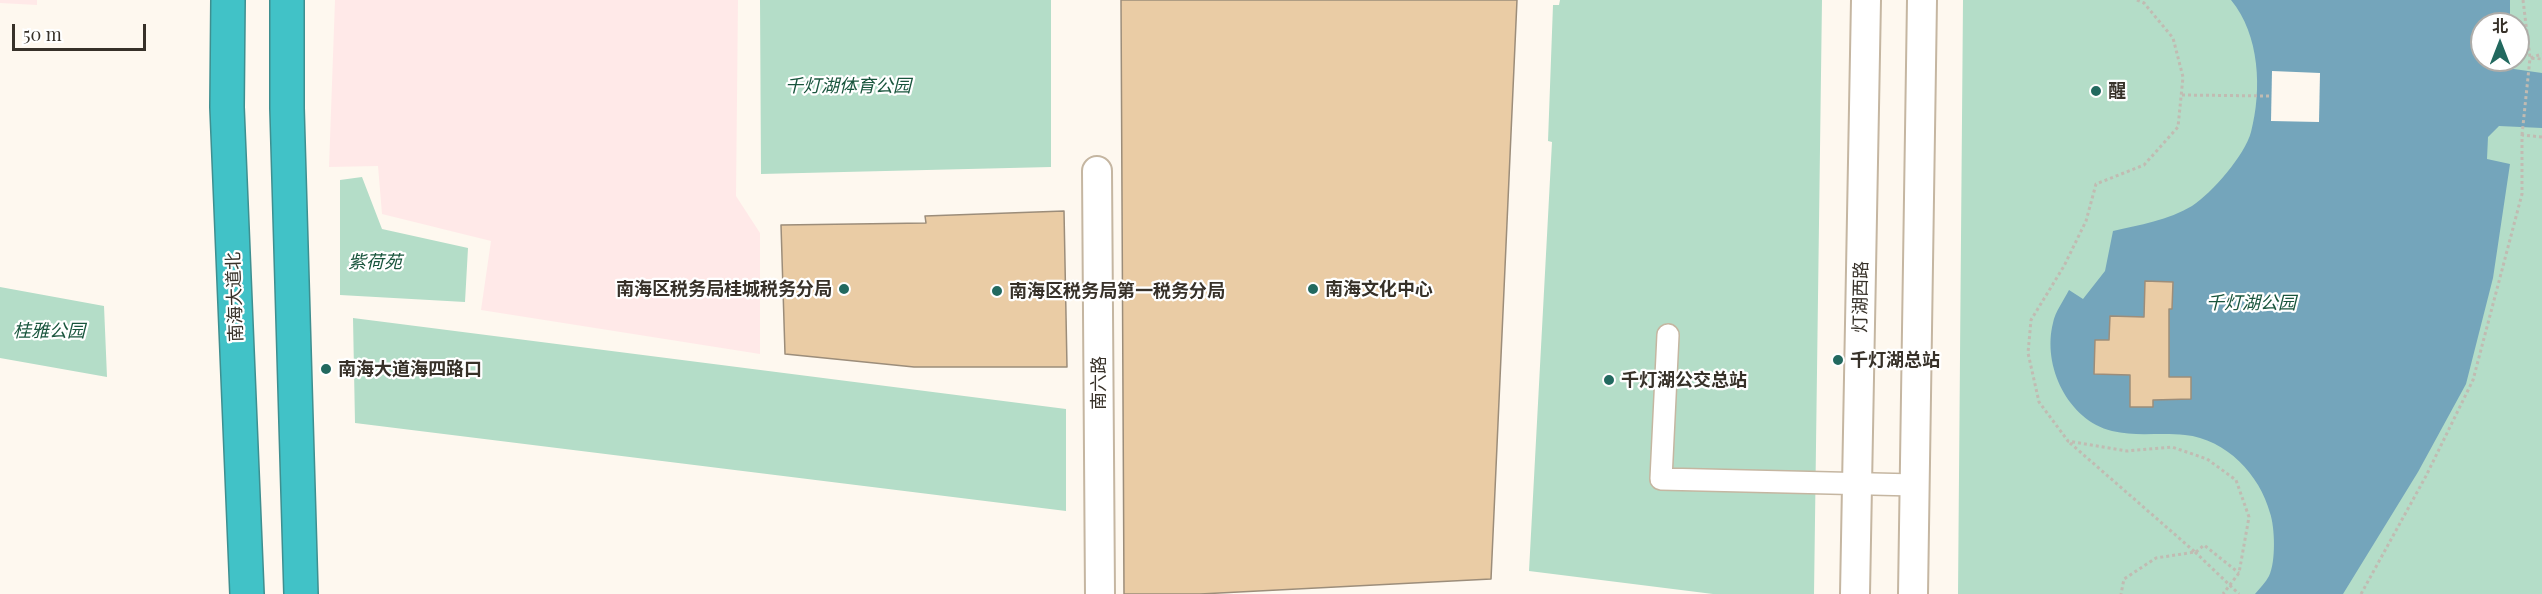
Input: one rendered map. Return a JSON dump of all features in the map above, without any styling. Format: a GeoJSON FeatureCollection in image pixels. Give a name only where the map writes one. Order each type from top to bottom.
{"type":"FeatureCollection","features":[{"type":"Feature","properties":{"kind":"highway","name":"南海大道北"},"geometry":{"type":"LineString","coordinates":[[228,0],[227,107],[247,594]]}},
{"type":"Feature","properties":{"kind":"highway"},"geometry":{"type":"LineString","coordinates":[[287,0],[287,108],[301,594]]}},
{"type":"Feature","properties":{"kind":"main road","name":"灯湖西路"},"geometry":{"type":"LineString","coordinates":[[1855,594],[1866,0]]}},
{"type":"Feature","properties":{"kind":"main road"},"geometry":{"type":"LineString","coordinates":[[1913,594],[1922,0]]}},
{"type":"Feature","properties":{"kind":"main road","name":"南六路"},"geometry":{"type":"LineString","coordinates":[[1097,171],[1100,594]]}},
{"type":"Feature","properties":{"kind":"street"},"geometry":{"type":"LineString","coordinates":[[1668,334],[1662,479],[1915,485]]}},
{"type":"Feature","properties":{"kind":"path"},"geometry":{"type":"LineString","coordinates":[[2137,0],[2144,3],[2173,38],[2183,77],[2178,127],[2144,165],[2096,184],[2086,221],[2064,266],[2031,320],[2028,352],[2039,402],[2068,441],[2195,552],[2239,594]]}},
{"type":"Feature","properties":{"kind":"path"},"geometry":{"type":"LineString","coordinates":[[2530,58],[2542,54]]}},
{"type":"Feature","properties":{"kind":"path"},"geometry":{"type":"LineString","coordinates":[[2530,58],[2542,59]]}},
{"type":"Feature","properties":{"kind":"path"},"geometry":{"type":"LineString","coordinates":[[2361,594],[2426,476],[2473,380],[2522,194],[2522,135],[2529,72]]}},
{"type":"Feature","properties":{"kind":"path"},"geometry":{"type":"LineString","coordinates":[[2181,95],[2271,96]]}},
{"type":"Feature","properties":{"kind":"path"},"geometry":{"type":"LineString","coordinates":[[2522,135],[2542,137]]}},
{"type":"Feature","properties":{"kind":"path"},"geometry":{"type":"LineString","coordinates":[[2068,441],[2127,451],[2172,447],[2207,459],[2236,480],[2249,517],[2239,573],[2223,594]]}},
{"type":"Feature","properties":{"kind":"path"},"geometry":{"type":"LineString","coordinates":[[2121,594],[2124,579],[2156,558],[2195,552],[2204,546],[2239,573]]}},
{"type":"Feature","properties":{"kind":"shaded area"},"geometry":{"type":"Polygon","coordinates":[[[0,0],[37,0],[37,5],[0,3],[0,0]]]}},
{"type":"Feature","properties":{"kind":"shaded area"},"geometry":{"type":"Polygon","coordinates":[[[335,0],[738,0],[736,196],[760,233],[760,354],[481,310],[491,241],[382,214],[378,166],[329,167],[335,0]]]}},
{"type":"Feature","properties":{"kind":"green space","name":"千灯湖体育公园"},"geometry":{"type":"Polygon","coordinates":[[[760,0],[1051,0],[1051,167],[761,174],[760,0]]]}},
{"type":"Feature","properties":{"kind":"green space"},"geometry":{"type":"Polygon","coordinates":[[[1560,0],[1822,0],[1814,594],[1713,594],[1529,571],[1552,142],[1548,141],[1553,5],[1559,5],[1560,0]]]}},
{"type":"Feature","properties":{"kind":"green space","name":"千灯湖公园"},"geometry":{"type":"Polygon","coordinates":[[[1963,0],[2542,0],[2542,594],[1958,594],[1963,0]]]}},
{"type":"Feature","properties":{"kind":"green space","name":"紫荷苑"},"geometry":{"type":"Polygon","coordinates":[[[362,177],[382,229],[468,248],[465,302],[340,295],[340,180],[362,177]]]}},
{"type":"Feature","properties":{"kind":"green space","name":"桂雅公园"},"geometry":{"type":"Polygon","coordinates":[[[0,287],[104,306],[107,377],[0,358],[0,287]]]}},
{"type":"Feature","properties":{"kind":"green space"},"geometry":{"type":"Polygon","coordinates":[[[353,318],[1066,409],[1066,511],[355,423],[353,318]]]}},
{"type":"Feature","properties":{"kind":"water"},"geometry":{"type":"Polygon","coordinates":[[[2231,0],[2510,0],[2510,12],[2470,12],[2470,72],[2542,73],[2542,128],[2499,126],[2488,137],[2487,159],[2510,164],[2493,278],[2466,384],[2418,472],[2343,594],[2255,594],[2271,570],[2274,535],[2272,519],[2265,499],[2250,473],[2227,451],[2200,438],[2176,434],[2121,433],[2096,425],[2083,416],[2071,403],[2055,373],[2051,356],[2053,323],[2058,310],[2069,290],[2083,299],[2105,271],[2113,231],[2164,218],[2192,206],[2227,173],[2248,141],[2257,99],[2257,81],[2253,46],[2241,14],[2231,0]]]}},
{"type":"Feature","properties":{"kind":"pier"},"geometry":{"type":"Polygon","coordinates":[[[2272,71],[2320,73],[2319,122],[2271,121],[2272,71]]]}},
{"type":"Feature","properties":{"kind":"building","name":"南海文化中心"},"geometry":{"type":"Polygon","coordinates":[[[1121,0],[1517,0],[1491,579],[1200,594],[1124,594],[1121,0]]]}},
{"type":"Feature","properties":{"kind":"building"},"geometry":{"type":"Polygon","coordinates":[[[1064,211],[1067,367],[914,367],[785,354],[781,225],[926,223],[925,216],[1064,211]]]}},
{"type":"Feature","properties":{"kind":"building"},"geometry":{"type":"Polygon","coordinates":[[[2145,281],[2173,282],[2172,309],[2169,309],[2169,377],[2191,377],[2191,399],[2153,400],[2153,407],[2130,407],[2130,375],[2094,374],[2095,340],[2109,340],[2110,316],[2144,317],[2145,281]]]}},
{"type":"Feature","properties":{"kind":"place","name":"醒"},"geometry":{"type":"Point","coordinates":[2096,91]}},
{"type":"Feature","properties":{"kind":"place","name":"南海区税务局桂城税务分局"},"geometry":{"type":"Point","coordinates":[844,289]}},
{"type":"Feature","properties":{"kind":"place","name":"南海文化中心"},"geometry":{"type":"Point","coordinates":[1313,289]}},
{"type":"Feature","properties":{"kind":"place","name":"南海区税务局第一税务分局"},"geometry":{"type":"Point","coordinates":[997,291]}},
{"type":"Feature","properties":{"kind":"place","name":"千灯湖总站"},"geometry":{"type":"Point","coordinates":[1838,360]}},
{"type":"Feature","properties":{"kind":"place","name":"南海大道海四路口"},"geometry":{"type":"Point","coordinates":[326,369]}},
{"type":"Feature","properties":{"kind":"place","name":"千灯湖公交总站"},"geometry":{"type":"Point","coordinates":[1609,380]}}]}
